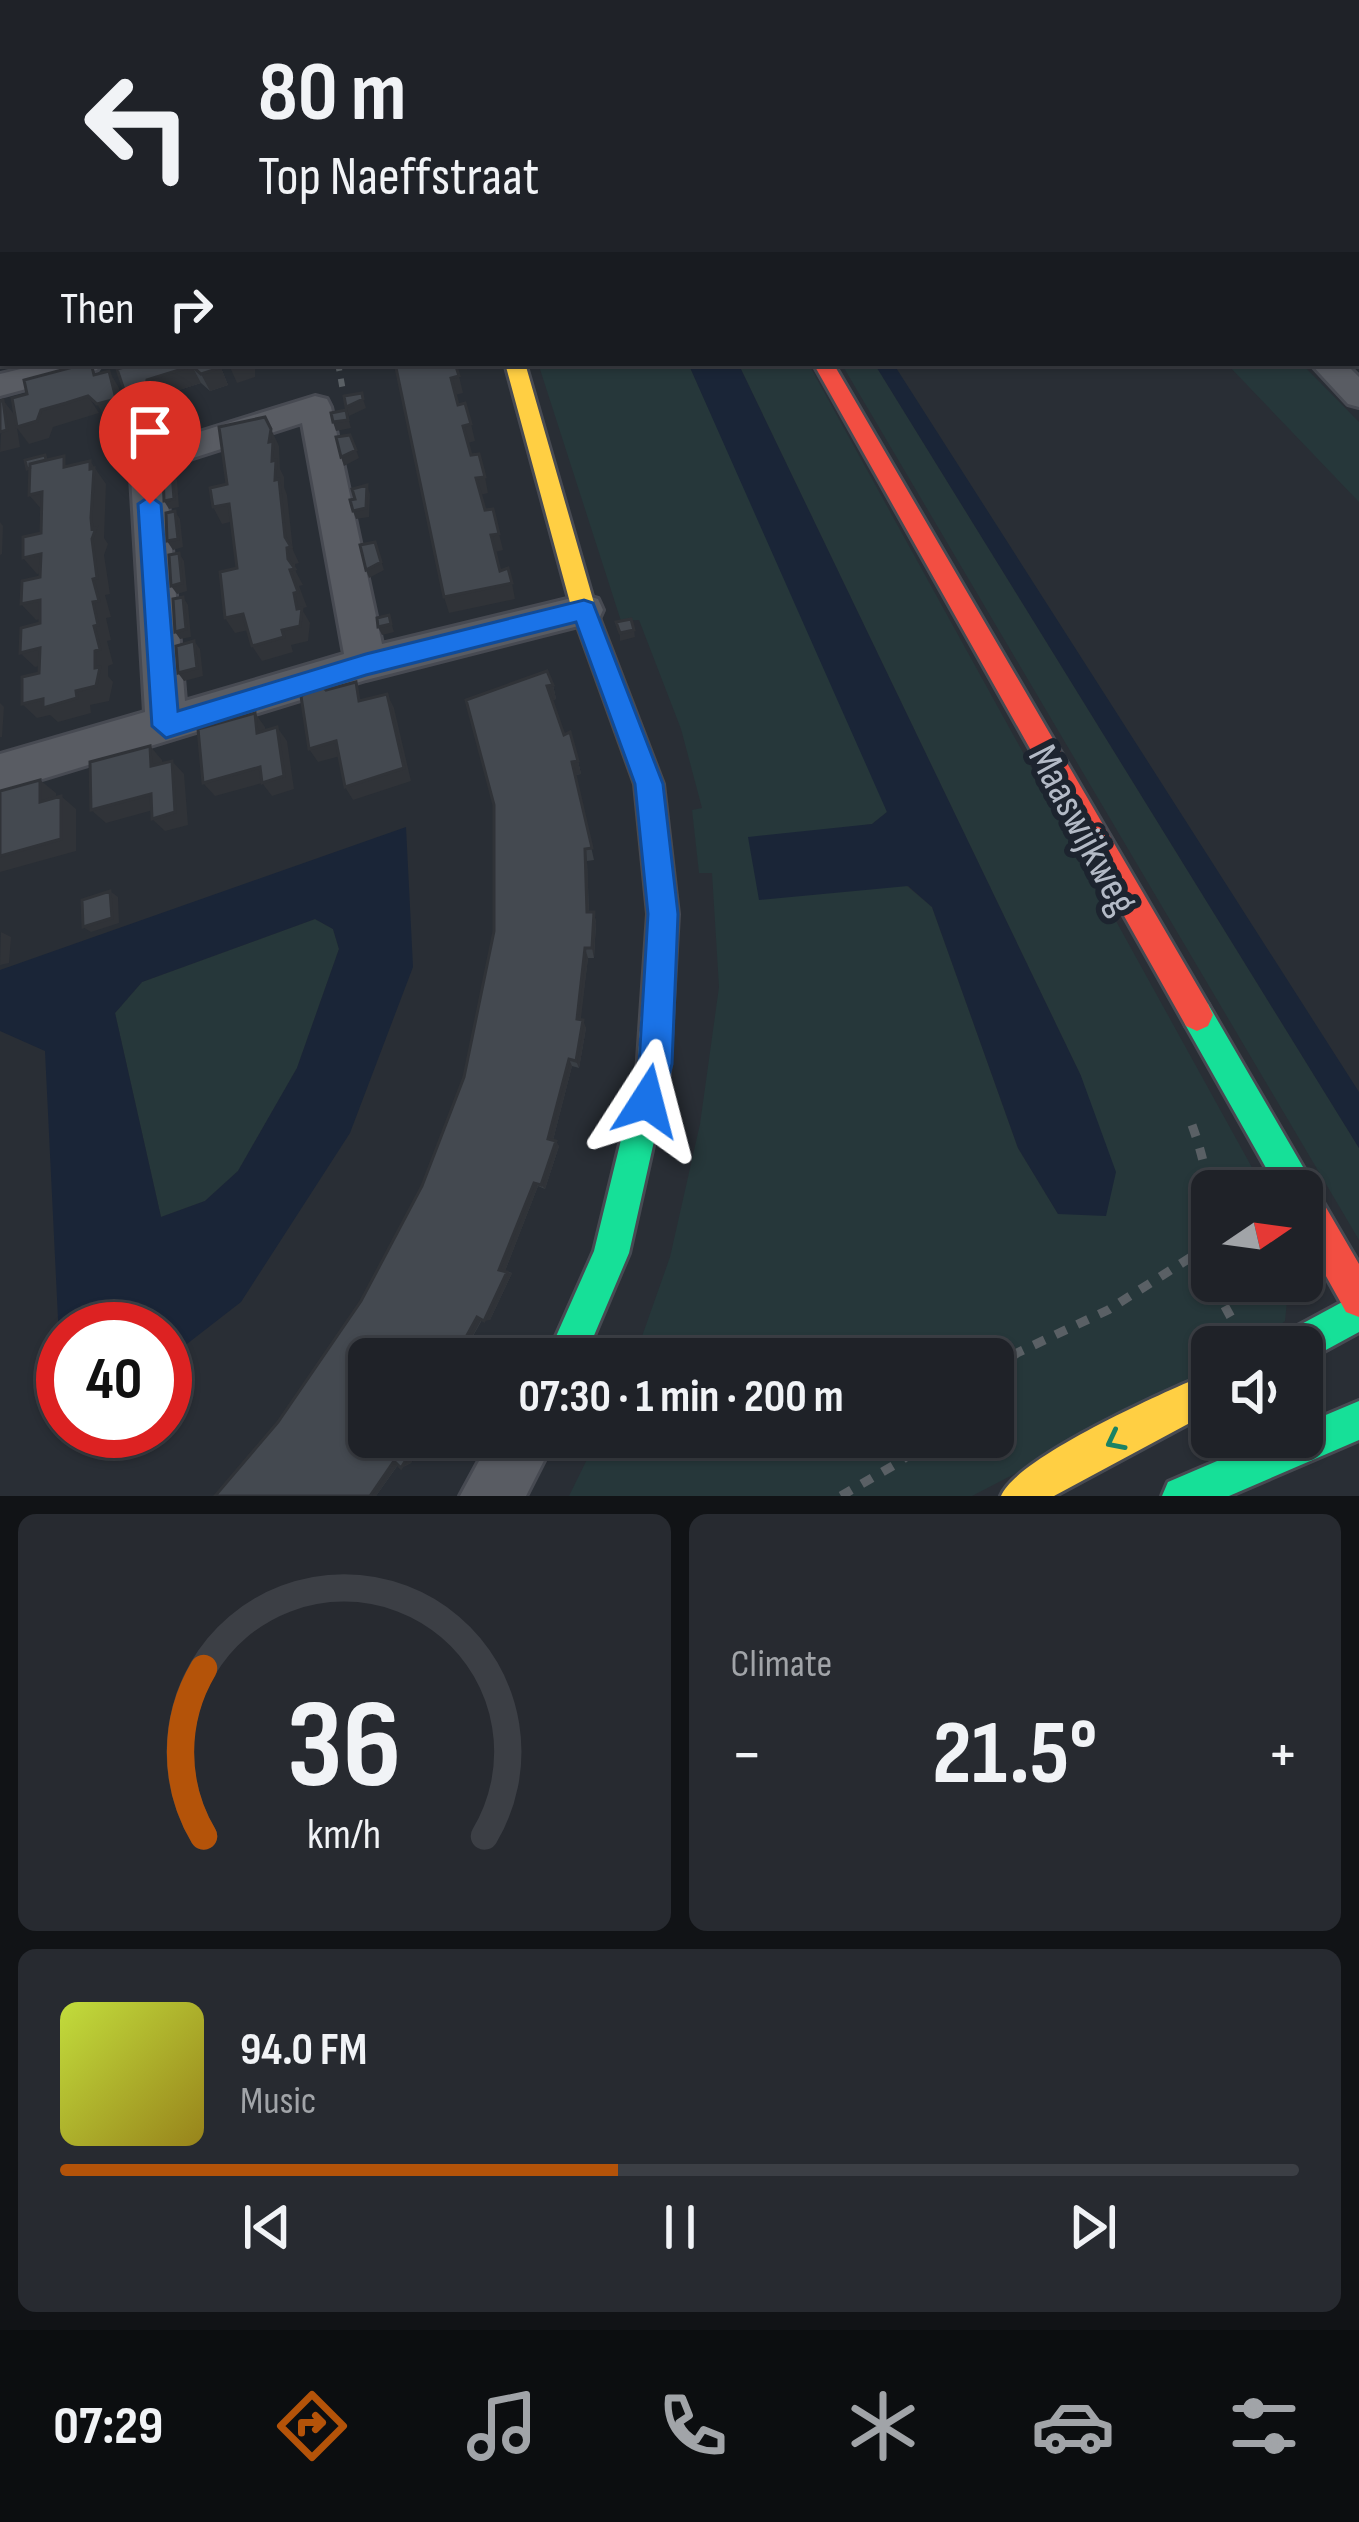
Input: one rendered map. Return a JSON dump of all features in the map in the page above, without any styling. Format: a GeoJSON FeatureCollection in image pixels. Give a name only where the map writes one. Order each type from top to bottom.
{"type":"FeatureCollection","features":[{"type":"Feature","properties":{"kind":"street"},"geometry":{"type":"LineString","coordinates":[[0,385],[74,366]]}},
{"type":"Feature","properties":{"kind":"street"},"geometry":{"type":"LineString","coordinates":[[516,366],[584,610],[649,784],[663,914],[656,1064],[611,1253],[574,1338]]}},
{"type":"Feature","properties":{"kind":"street","name":"Maaswijkweg"},"geometry":{"type":"LineString","coordinates":[[825,366],[1286,1170]]}},
{"type":"Feature","properties":{"kind":"street"},"geometry":{"type":"LineString","coordinates":[[1329,366],[1359,396]]}},
{"type":"Feature","properties":{"kind":"street"},"geometry":{"type":"LineString","coordinates":[[166,726],[147,460],[315,406],[366,664]]}},
{"type":"Feature","properties":{"kind":"street"},"geometry":{"type":"LineString","coordinates":[[0,773],[366,664],[584,610]]}},
{"type":"Feature","properties":{"kind":"street"},"geometry":{"type":"LineString","coordinates":[[1323,1236],[1359,1299]]}},
{"type":"Feature","properties":{"kind":"street"},"geometry":{"type":"LineString","coordinates":[[1323,1332],[1359,1311]]}},
{"type":"Feature","properties":{"kind":"street"},"geometry":{"type":"LineString","coordinates":[[1021,1496],[1054,1471],[1191,1402]]}},
{"type":"Feature","properties":{"kind":"street"},"geometry":{"type":"LineString","coordinates":[[1182,1496],[1359,1420]]}},
{"type":"Feature","properties":{"kind":"street"},"geometry":{"type":"LineString","coordinates":[[491,1496],[514,1458]]}},
{"type":"Feature","properties":{"kind":"path"},"geometry":{"type":"LineString","coordinates":[[1189,1115],[1209,1170]]}},
{"type":"Feature","properties":{"kind":"path"},"geometry":{"type":"LineString","coordinates":[[1014,1355],[1108,1310],[1191,1257]]}},
{"type":"Feature","properties":{"kind":"path"},"geometry":{"type":"LineString","coordinates":[[841,1496],[906,1458]]}},
{"type":"Feature","properties":{"kind":"shaded area"},"geometry":{"type":"Polygon","coordinates":[[[539,366],[689,366],[881,791],[887,812],[872,824],[839,829],[932,907],[1018,1148],[1058,1214],[1081,1076],[739,366],[810,366],[1253,1170],[1191,1170],[1191,1302],[1287,1302],[1285,1321],[1279,1326],[1191,1326],[1191,1382],[972,1496],[569,1496],[588,1458],[1014,1458],[1014,1338],[641,1338],[670,1257],[700,1124],[719,987],[712,873],[699,873],[692,810],[702,808],[681,729],[639,620],[621,621],[539,366]]]}},
{"type":"Feature","properties":{"kind":"shaded area"},"geometry":{"type":"Polygon","coordinates":[[[843,366],[876,366],[1359,1148],[1359,1240],[1323,1179],[1323,1170],[1318,1170],[843,366]]]}},
{"type":"Feature","properties":{"kind":"shaded area"},"geometry":{"type":"Polygon","coordinates":[[[1229,366],[1304,366],[1359,422],[1359,502],[1229,366]]]}},
{"type":"Feature","properties":{"kind":"shaded area"},"geometry":{"type":"Polygon","coordinates":[[[315,919],[333,929],[339,949],[297,1068],[238,1171],[205,1201],[161,1217],[115,1013],[142,982],[315,919]]]}},
{"type":"Feature","properties":{"kind":"water"},"geometry":{"type":"Polygon","coordinates":[[[689,366],[739,366],[1081,1076],[1116,1172],[1106,1216],[1058,1214],[1018,1148],[932,907],[908,886],[759,900],[748,837],[872,824],[887,812],[689,366]]]}},
{"type":"Feature","properties":{"kind":"water"},"geometry":{"type":"Polygon","coordinates":[[[876,366],[895,366],[1359,1092],[1359,1148],[876,366]]]}},
{"type":"Feature","properties":{"kind":"water"},"geometry":{"type":"Polygon","coordinates":[[[406,827],[413,967],[350,1133],[241,1302],[192,1340],[192,1302],[57,1302],[45,1051],[0,1031],[0,970],[406,827]],[[315,919],[142,982],[115,1013],[161,1217],[205,1201],[238,1171],[297,1068],[339,949],[333,929],[315,919]]]}},
{"type":"Feature","properties":{"kind":"building"},"geometry":{"type":"Polygon","coordinates":[[[92,366],[94,375],[109,371],[116,399],[97,404],[88,396],[41,410],[37,421],[17,427],[12,398],[27,394],[24,380],[92,366]]]}},
{"type":"Feature","properties":{"kind":"building"},"geometry":{"type":"Polygon","coordinates":[[[192,366],[147,380],[145,391],[126,396],[117,369],[192,366]]]}},
{"type":"Feature","properties":{"kind":"building"},"geometry":{"type":"Polygon","coordinates":[[[192,366],[220,368],[201,374],[192,366]]]}},
{"type":"Feature","properties":{"kind":"building"},"geometry":{"type":"Polygon","coordinates":[[[396,366],[456,366],[459,376],[451,378],[458,405],[465,403],[471,424],[463,426],[471,455],[479,454],[485,477],[476,478],[485,510],[493,509],[499,534],[491,535],[500,571],[508,568],[512,583],[444,597],[396,366]]]}},
{"type":"Feature","properties":{"kind":"building"},"geometry":{"type":"Polygon","coordinates":[[[362,393],[363,399],[346,407],[344,396],[362,393]]]}},
{"type":"Feature","properties":{"kind":"building"},"geometry":{"type":"Polygon","coordinates":[[[0,401],[7,430],[0,432],[0,401]]]}},
{"type":"Feature","properties":{"kind":"building"},"geometry":{"type":"Polygon","coordinates":[[[346,410],[348,420],[333,422],[331,413],[346,410]]]}},
{"type":"Feature","properties":{"kind":"building"},"geometry":{"type":"Polygon","coordinates":[[[265,417],[271,429],[269,442],[273,441],[285,537],[291,547],[287,548],[288,559],[295,569],[290,570],[298,592],[294,593],[297,609],[302,608],[300,626],[282,630],[284,637],[252,646],[243,614],[225,618],[220,572],[237,568],[229,504],[213,507],[210,488],[227,484],[219,427],[265,417]]]}},
{"type":"Feature","properties":{"kind":"building"},"geometry":{"type":"Polygon","coordinates":[[[134,431],[138,445],[122,449],[118,436],[134,431]]]}},
{"type":"Feature","properties":{"kind":"building"},"geometry":{"type":"Polygon","coordinates":[[[350,435],[356,450],[341,457],[336,437],[350,435]]]}},
{"type":"Feature","properties":{"kind":"building"},"geometry":{"type":"Polygon","coordinates":[[[170,450],[171,463],[161,465],[161,452],[170,450]]]}},
{"type":"Feature","properties":{"kind":"building"},"geometry":{"type":"Polygon","coordinates":[[[45,455],[46,460],[27,469],[25,460],[45,455]]]}},
{"type":"Feature","properties":{"kind":"building"},"geometry":{"type":"Polygon","coordinates":[[[64,456],[64,467],[90,461],[90,469],[94,468],[91,518],[92,529],[96,528],[92,539],[97,578],[93,579],[99,601],[93,602],[100,649],[95,651],[95,668],[100,667],[96,686],[76,691],[77,698],[43,708],[43,699],[22,704],[22,677],[39,673],[40,648],[20,653],[21,628],[40,623],[40,600],[21,604],[22,581],[40,577],[41,554],[23,558],[23,537],[41,533],[42,492],[29,495],[30,464],[64,456]]]}},
{"type":"Feature","properties":{"kind":"building"},"geometry":{"type":"Polygon","coordinates":[[[172,472],[174,499],[164,501],[163,474],[172,472]]]}},
{"type":"Feature","properties":{"kind":"building"},"geometry":{"type":"Polygon","coordinates":[[[367,485],[366,508],[353,511],[352,489],[367,485]]]}},
{"type":"Feature","properties":{"kind":"building"},"geometry":{"type":"Polygon","coordinates":[[[175,511],[178,539],[167,541],[166,513],[175,511]]]}},
{"type":"Feature","properties":{"kind":"building"},"geometry":{"type":"Polygon","coordinates":[[[375,542],[381,562],[366,570],[360,545],[375,542]]]}},
{"type":"Feature","properties":{"kind":"building"},"geometry":{"type":"Polygon","coordinates":[[[179,553],[182,583],[171,586],[169,555],[179,553]]]}},
{"type":"Feature","properties":{"kind":"building"},"geometry":{"type":"Polygon","coordinates":[[[183,597],[186,629],[175,632],[173,599],[183,597]]]}},
{"type":"Feature","properties":{"kind":"building"},"geometry":{"type":"Polygon","coordinates":[[[389,615],[391,624],[378,627],[377,618],[389,615]]]}},
{"type":"Feature","properties":{"kind":"building"},"geometry":{"type":"Polygon","coordinates":[[[631,619],[634,630],[620,633],[616,622],[631,619]]]}},
{"type":"Feature","properties":{"kind":"building"},"geometry":{"type":"Polygon","coordinates":[[[194,641],[197,668],[178,673],[176,646],[194,641]]]}},
{"type":"Feature","properties":{"kind":"building"},"geometry":{"type":"Polygon","coordinates":[[[547,671],[553,685],[547,686],[564,735],[570,732],[578,761],[572,762],[592,848],[585,849],[587,912],[594,912],[592,948],[585,948],[577,1019],[583,1020],[576,1061],[569,1059],[548,1139],[556,1141],[541,1185],[534,1183],[499,1270],[507,1272],[484,1321],[477,1317],[466,1338],[348,1338],[348,1458],[407,1458],[401,1468],[394,1461],[370,1496],[215,1496],[278,1422],[361,1301],[422,1186],[464,1077],[494,931],[494,805],[466,700],[547,671]]]}},
{"type":"Feature","properties":{"kind":"building"},"geometry":{"type":"Polygon","coordinates":[[[356,682],[359,701],[387,694],[404,768],[345,787],[336,741],[309,749],[301,696],[321,685],[326,690],[356,682]]]}},
{"type":"Feature","properties":{"kind":"building"},"geometry":{"type":"Polygon","coordinates":[[[255,713],[257,733],[277,727],[284,776],[262,783],[260,767],[203,783],[198,729],[255,713]]]}},
{"type":"Feature","properties":{"kind":"building"},"geometry":{"type":"Polygon","coordinates":[[[150,746],[151,766],[172,761],[175,812],[152,819],[151,794],[91,810],[90,762],[150,746]]]}},
{"type":"Feature","properties":{"kind":"building"},"geometry":{"type":"Polygon","coordinates":[[[40,780],[40,802],[61,796],[61,839],[0,856],[0,791],[40,780]]]}},
{"type":"Feature","properties":{"kind":"building"},"geometry":{"type":"Polygon","coordinates":[[[110,891],[112,918],[83,927],[82,900],[110,891]]]}},
{"type":"Feature","properties":{"kind":"traffic: fast"},"geometry":{"type":"LineString","coordinates":[[1197,1015],[1286,1170]]}},
{"type":"Feature","properties":{"kind":"traffic: fast"},"geometry":{"type":"LineString","coordinates":[[574,1338],[611,1253],[653,1074]]}},
{"type":"Feature","properties":{"kind":"traffic: fast"},"geometry":{"type":"LineString","coordinates":[[1323,1332],[1359,1311]]}},
{"type":"Feature","properties":{"kind":"traffic: fast"},"geometry":{"type":"LineString","coordinates":[[1182,1496],[1359,1420]]}},
{"type":"Feature","properties":{"kind":"traffic: slow"},"geometry":{"type":"LineString","coordinates":[[516,366],[584,610],[649,784],[663,914],[653,1074]]}},
{"type":"Feature","properties":{"kind":"traffic: slow"},"geometry":{"type":"LineString","coordinates":[[1021,1496],[1054,1471],[1191,1402]]}},
{"type":"Feature","properties":{"kind":"traffic: jam"},"geometry":{"type":"LineString","coordinates":[[825,366],[1197,1015]]}},
{"type":"Feature","properties":{"kind":"traffic: jam"},"geometry":{"type":"LineString","coordinates":[[1323,1236],[1359,1299]]}},
{"type":"Feature","properties":{"kind":"route"},"geometry":{"type":"LineString","coordinates":[[150,504],[166,726],[366,664],[584,610],[649,784],[663,914],[656,1064],[647,1101]]}}]}
